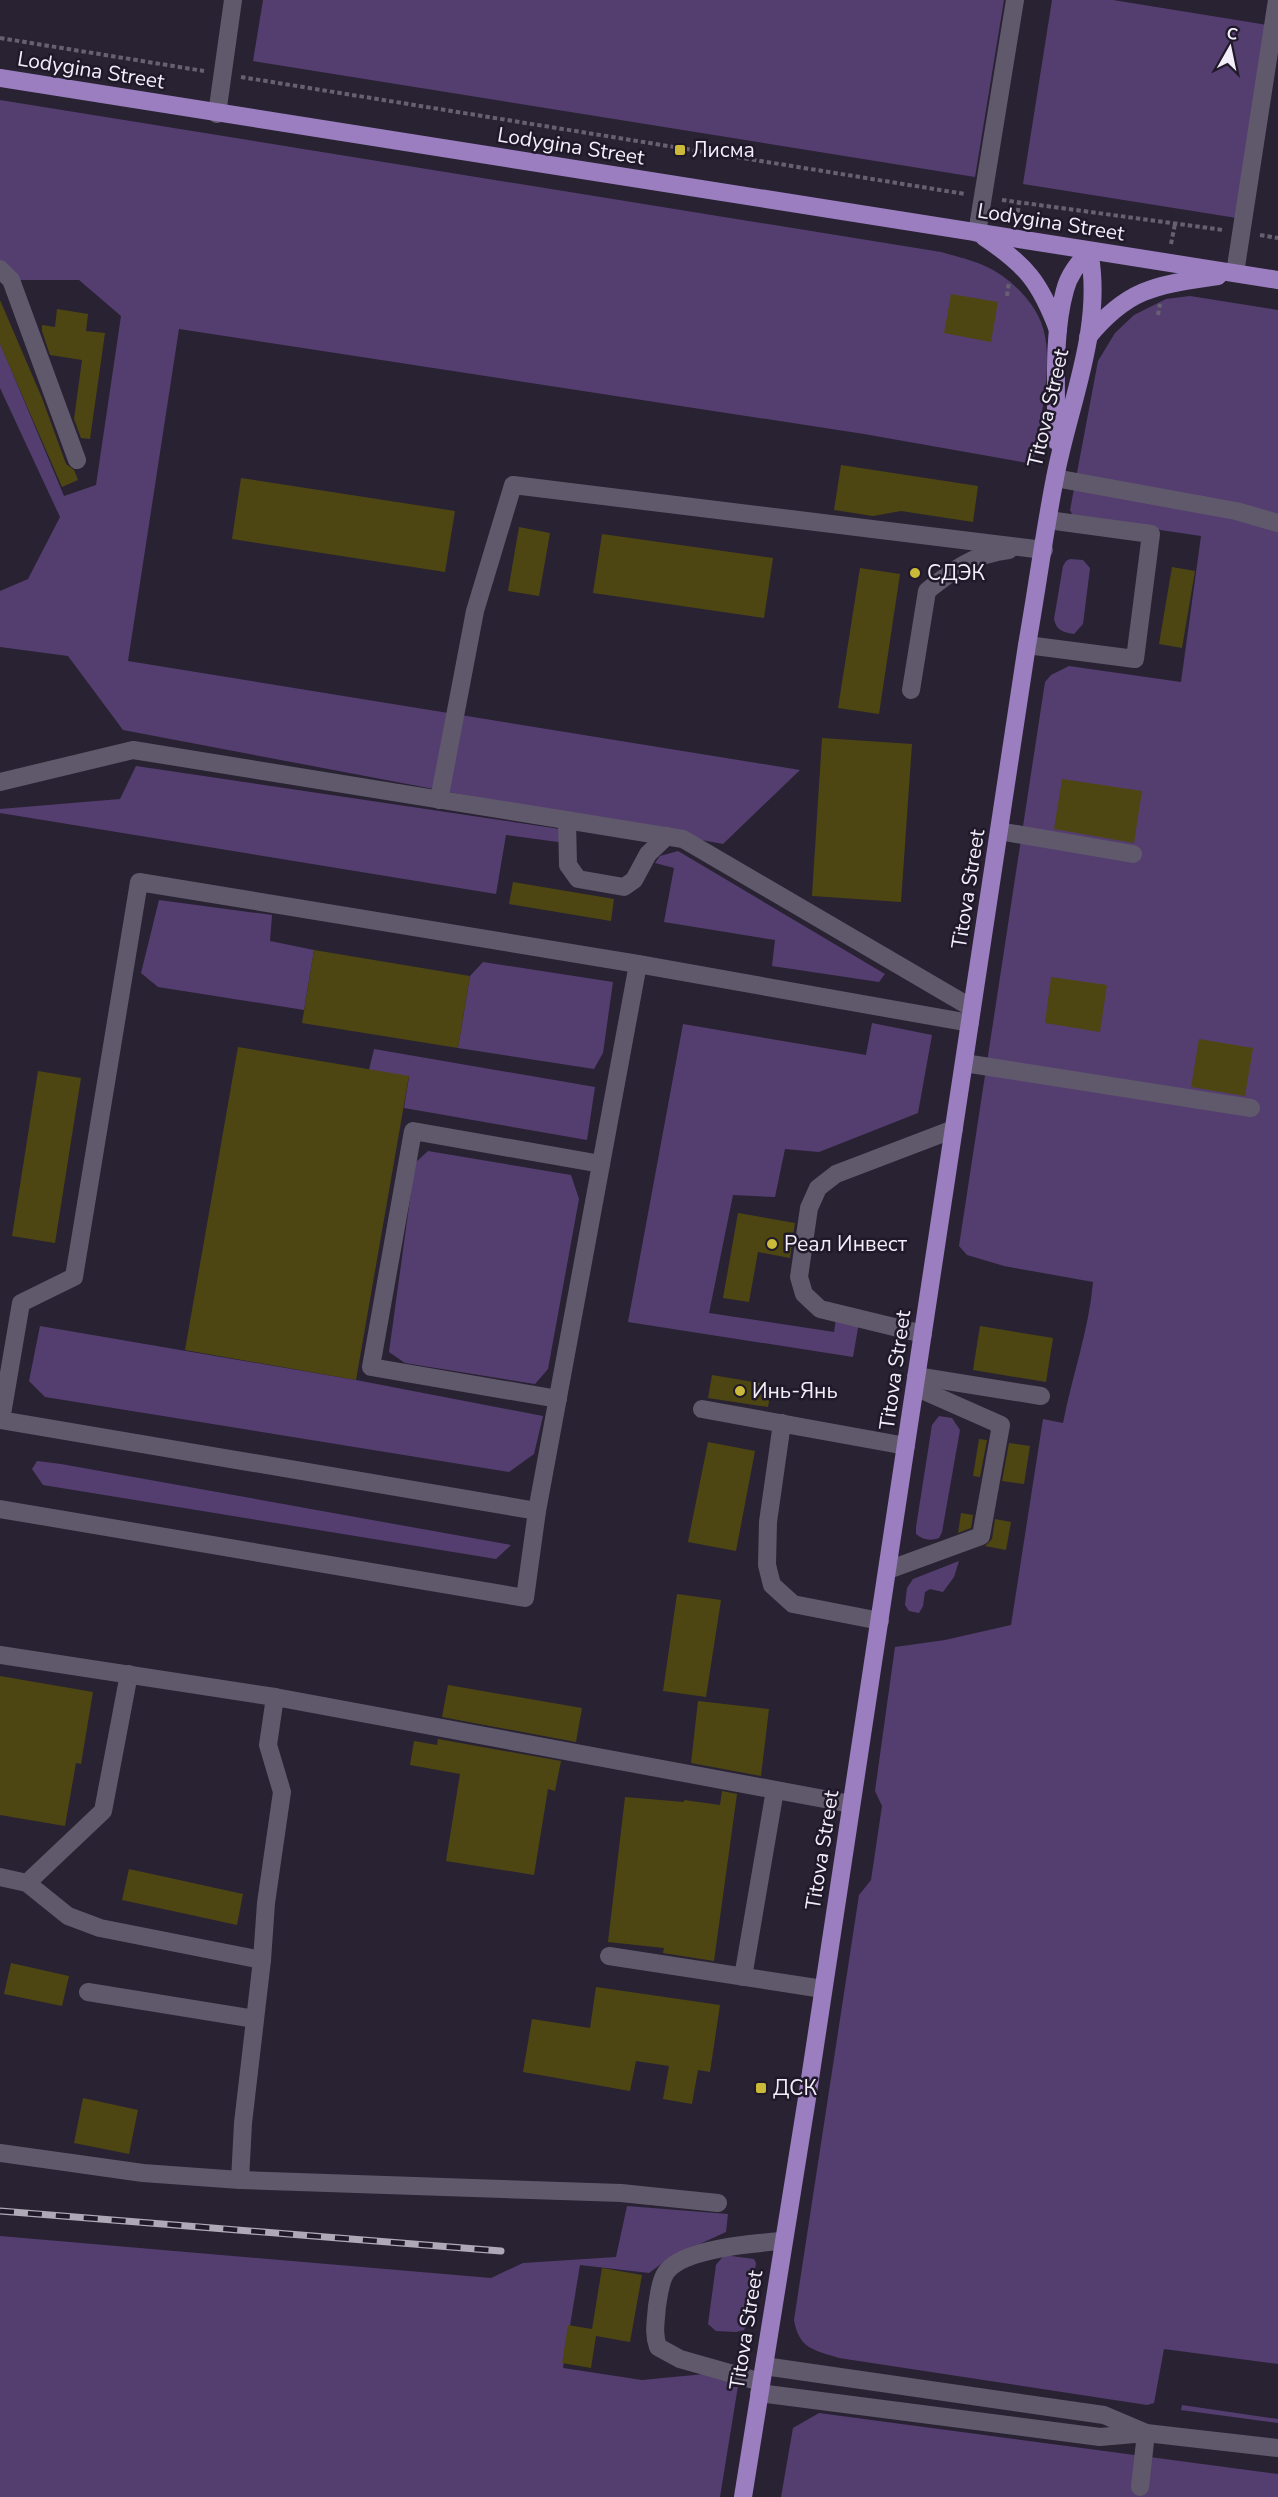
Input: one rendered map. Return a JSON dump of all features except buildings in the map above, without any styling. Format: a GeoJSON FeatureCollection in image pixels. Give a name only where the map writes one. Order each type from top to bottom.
{"type":"FeatureCollection","features":[{"type":"Feature","properties":{"kind":"main road","name":"Lodygina Street"},"geometry":{"type":"LineString","coordinates":[[0,78],[1278,280]]}},
{"type":"Feature","properties":{"kind":"main road"},"geometry":{"type":"LineString","coordinates":[[977,233],[1013,256],[1033,277],[1047,302],[1059,332]]}},
{"type":"Feature","properties":{"kind":"main road"},"geometry":{"type":"LineString","coordinates":[[1055,478],[1059,332],[1065,290],[1073,270],[1089,251]]}},
{"type":"Feature","properties":{"kind":"main road","name":"Titova Street"},"geometry":{"type":"LineString","coordinates":[[743,2497],[888,1570],[1027,645],[1055,478],[1088,338],[1094,295],[1094,273],[1089,251]]}},
{"type":"Feature","properties":{"kind":"main road"},"geometry":{"type":"LineString","coordinates":[[1088,338],[1106,315],[1132,296],[1164,285],[1235,273]]}},
{"type":"Feature","properties":{"kind":"street"},"geometry":{"type":"LineString","coordinates":[[217,114],[233,0]]}},
{"type":"Feature","properties":{"kind":"street"},"geometry":{"type":"LineString","coordinates":[[977,233],[1015,0]]}},
{"type":"Feature","properties":{"kind":"street"},"geometry":{"type":"LineString","coordinates":[[1235,273],[1277,0]]}},
{"type":"Feature","properties":{"kind":"street"},"geometry":{"type":"LineString","coordinates":[[0,269],[10,280],[76,460]]}},
{"type":"Feature","properties":{"kind":"street"},"geometry":{"type":"LineString","coordinates":[[1055,478],[1236,511],[1278,523]]}},
{"type":"Feature","properties":{"kind":"street"},"geometry":{"type":"LineString","coordinates":[[439,800],[475,611],[513,484],[1044,550]]}},
{"type":"Feature","properties":{"kind":"street"},"geometry":{"type":"LineString","coordinates":[[1027,645],[1135,659],[1151,534],[1048,520]]}},
{"type":"Feature","properties":{"kind":"street"},"geometry":{"type":"LineString","coordinates":[[911,690],[927,591],[961,564],[996,552],[1025,548]]}},
{"type":"Feature","properties":{"kind":"street"},"geometry":{"type":"LineString","coordinates":[[0,782],[133,750],[683,839],[971,1016]]}},
{"type":"Feature","properties":{"kind":"street"},"geometry":{"type":"LineString","coordinates":[[567,820],[568,866],[578,879],[624,887],[634,880],[648,854],[667,836]]}},
{"type":"Feature","properties":{"kind":"street"},"geometry":{"type":"LineString","coordinates":[[999,831],[1132,854]]}},
{"type":"Feature","properties":{"kind":"street"},"geometry":{"type":"LineString","coordinates":[[537,1511],[1,1424],[21,1303],[74,1277],[139,882],[971,1016]]}},
{"type":"Feature","properties":{"kind":"street"},"geometry":{"type":"LineString","coordinates":[[0,1509],[525,1598],[537,1511],[638,964]]}},
{"type":"Feature","properties":{"kind":"street"},"geometry":{"type":"LineString","coordinates":[[964,1063],[1251,1108]]}},
{"type":"Feature","properties":{"kind":"street"},"geometry":{"type":"LineString","coordinates":[[923,1334],[820,1310],[804,1294],[799,1277],[809,1208],[818,1188],[836,1174],[954,1130]]}},
{"type":"Feature","properties":{"kind":"street"},"geometry":{"type":"LineString","coordinates":[[558,1399],[371,1367],[413,1131],[601,1164]]}},
{"type":"Feature","properties":{"kind":"street"},"geometry":{"type":"LineString","coordinates":[[916,1382],[1041,1396]]}},
{"type":"Feature","properties":{"kind":"street"},"geometry":{"type":"LineString","coordinates":[[888,1570],[981,1536],[1001,1425],[916,1382]]}},
{"type":"Feature","properties":{"kind":"street"},"geometry":{"type":"LineString","coordinates":[[702,1409],[906,1446]]}},
{"type":"Feature","properties":{"kind":"street"},"geometry":{"type":"LineString","coordinates":[[782,1424],[768,1522],[767,1565],[772,1585],[793,1604],[880,1621]]}},
{"type":"Feature","properties":{"kind":"street"},"geometry":{"type":"LineString","coordinates":[[0,1655],[275,1697],[852,1804]]}},
{"type":"Feature","properties":{"kind":"street"},"geometry":{"type":"LineString","coordinates":[[27,1883],[103,1811],[129,1674]]}},
{"type":"Feature","properties":{"kind":"street"},"geometry":{"type":"LineString","coordinates":[[240,2180],[243,2124],[262,1960],[266,1903],[282,1792],[268,1745],[275,1697]]}},
{"type":"Feature","properties":{"kind":"street"},"geometry":{"type":"LineString","coordinates":[[743,1977],[775,1790]]}},
{"type":"Feature","properties":{"kind":"street"},"geometry":{"type":"LineString","coordinates":[[0,1877],[27,1883],[68,1916],[100,1928],[262,1960]]}},
{"type":"Feature","properties":{"kind":"street"},"geometry":{"type":"LineString","coordinates":[[609,1956],[823,1989]]}},
{"type":"Feature","properties":{"kind":"street"},"geometry":{"type":"LineString","coordinates":[[88,1992],[255,2019]]}},
{"type":"Feature","properties":{"kind":"street"},"geometry":{"type":"LineString","coordinates":[[0,2152],[143,2173],[240,2180],[621,2193],[718,2203]]}},
{"type":"Feature","properties":{"kind":"street"},"geometry":{"type":"LineString","coordinates":[[783,2241],[728,2246],[676,2264],[668,2270],[661,2284],[658,2303],[654,2336],[658,2348],[680,2359],[761,2380],[1100,2437],[1146,2433],[1278,2448]]}},
{"type":"Feature","properties":{"kind":"street"},"geometry":{"type":"LineString","coordinates":[[761,2380],[1104,2415],[1146,2433]]}},
{"type":"Feature","properties":{"kind":"street"},"geometry":{"type":"LineString","coordinates":[[1140,2487],[1146,2433]]}},
{"type":"Feature","properties":{"kind":"path"},"geometry":{"type":"LineString","coordinates":[[0,38],[983,197],[1278,238]]}},
{"type":"Feature","properties":{"kind":"shaded area"},"geometry":{"type":"Polygon","coordinates":[[[263,0],[1004,0],[975,177],[253,61],[263,0]]]}},
{"type":"Feature","properties":{"kind":"shaded area"},"geometry":{"type":"Polygon","coordinates":[[[1052,0],[1113,0],[1273,26],[1243,219],[1023,184],[1052,0]]]}},
{"type":"Feature","properties":{"kind":"shaded area"},"geometry":{"type":"Polygon","coordinates":[[[0,100],[941,252],[974,262],[993,270],[1019,290],[1033,307],[1045,336],[1046,383],[1033,464],[864,434],[179,329],[128,661],[800,770],[723,844],[123,730],[68,656],[0,647],[0,591],[28,579],[60,517],[0,388],[0,343],[64,496],[96,485],[121,316],[79,280],[0,280],[0,100]]]}},
{"type":"Feature","properties":{"kind":"shaded area"},"geometry":{"type":"Polygon","coordinates":[[[1190,296],[1278,310],[1278,2364],[1164,2349],[1154,2403],[1147,2405],[839,2358],[815,2350],[804,2343],[796,2330],[794,2320],[859,1895],[871,1880],[882,1806],[875,1791],[895,1647],[945,1640],[1011,1625],[1043,1419],[1063,1423],[1088,1318],[1093,1282],[1004,1266],[967,1255],[959,1246],[1045,682],[1051,675],[1069,666],[1181,682],[1201,536],[1079,518],[1073,516],[1070,510],[1098,361],[1115,333],[1134,315],[1166,299],[1190,296]]]}},
{"type":"Feature","properties":{"kind":"shaded area"},"geometry":{"type":"Polygon","coordinates":[[[1070,559],[1083,560],[1090,568],[1083,624],[1074,634],[1061,630],[1054,619],[1063,566],[1070,559]]]}},
{"type":"Feature","properties":{"kind":"shaded area"},"geometry":{"type":"Polygon","coordinates":[[[136,766],[559,829],[563,838],[558,842],[506,835],[496,894],[0,813],[0,809],[120,799],[136,766]]]}},
{"type":"Feature","properties":{"kind":"shaded area"},"geometry":{"type":"Polygon","coordinates":[[[678,851],[885,974],[879,982],[772,966],[775,940],[664,922],[674,868],[655,863],[660,856],[678,851]]]}},
{"type":"Feature","properties":{"kind":"shaded area"},"geometry":{"type":"Polygon","coordinates":[[[159,900],[272,915],[270,941],[314,950],[304,1010],[158,987],[141,973],[159,900]]]}},
{"type":"Feature","properties":{"kind":"shaded area"},"geometry":{"type":"Polygon","coordinates":[[[483,962],[613,982],[603,1053],[594,1069],[458,1048],[470,976],[483,962]]]}},
{"type":"Feature","properties":{"kind":"shaded area"},"geometry":{"type":"Polygon","coordinates":[[[872,1023],[932,1035],[918,1113],[819,1152],[785,1149],[775,1197],[733,1195],[709,1313],[834,1332],[836,1319],[859,1322],[853,1357],[628,1322],[683,1024],[866,1055],[872,1023]]]}},
{"type":"Feature","properties":{"kind":"shaded area"},"geometry":{"type":"Polygon","coordinates":[[[374,1049],[595,1087],[587,1140],[404,1108],[409,1077],[369,1070],[374,1049]]]}},
{"type":"Feature","properties":{"kind":"shaded area"},"geometry":{"type":"Polygon","coordinates":[[[428,1151],[571,1175],[579,1199],[548,1369],[535,1384],[405,1363],[389,1352],[415,1163],[428,1151]]]}},
{"type":"Feature","properties":{"kind":"shaded area"},"geometry":{"type":"Polygon","coordinates":[[[40,1326],[356,1380],[543,1416],[534,1454],[509,1472],[45,1397],[29,1381],[40,1326]]]}},
{"type":"Feature","properties":{"kind":"shaded area"},"geometry":{"type":"Polygon","coordinates":[[[939,1416],[952,1418],[960,1430],[942,1532],[939,1538],[930,1540],[916,1534],[916,1527],[932,1425],[939,1416]]]}},
{"type":"Feature","properties":{"kind":"shaded area"},"geometry":{"type":"Polygon","coordinates":[[[37,1461],[511,1545],[496,1559],[43,1485],[32,1469],[37,1461]]]}},
{"type":"Feature","properties":{"kind":"shaded area"},"geometry":{"type":"Polygon","coordinates":[[[959,1561],[954,1577],[943,1592],[930,1589],[925,1592],[923,1606],[919,1613],[909,1611],[905,1605],[907,1588],[913,1579],[959,1561]]]}},
{"type":"Feature","properties":{"kind":"shaded area"},"geometry":{"type":"Polygon","coordinates":[[[627,2206],[728,2214],[726,2232],[669,2258],[649,2273],[580,2265],[563,2368],[642,2380],[715,2373],[737,2380],[738,2386],[720,2497],[0,2497],[0,2236],[491,2278],[523,2263],[616,2257],[627,2206]]]}},
{"type":"Feature","properties":{"kind":"shaded area"},"geometry":{"type":"Polygon","coordinates":[[[724,2255],[754,2259],[756,2263],[747,2324],[744,2330],[736,2332],[716,2331],[708,2324],[716,2265],[724,2255]]]}},
{"type":"Feature","properties":{"kind":"shaded area"},"geometry":{"type":"Polygon","coordinates":[[[1182,2405],[1278,2419],[1278,2423],[1181,2410],[1182,2405]]]}},
{"type":"Feature","properties":{"kind":"shaded area"},"geometry":{"type":"Polygon","coordinates":[[[819,2413],[1278,2474],[1278,2497],[781,2497],[793,2428],[819,2413]]]}},
{"type":"Feature","properties":{"kind":"railway"},"geometry":{"type":"LineString","coordinates":[[0,2211],[501,2251]]}},
{"type":"Feature","properties":{"kind":"place","name":"Лисма"},"geometry":{"type":"Point","coordinates":[680,150]}},
{"type":"Feature","properties":{"kind":"place","name":"СДЭК"},"geometry":{"type":"Point","coordinates":[915,573]}},
{"type":"Feature","properties":{"kind":"place","name":"Реал Инвест"},"geometry":{"type":"Point","coordinates":[772,1244]}},
{"type":"Feature","properties":{"kind":"place","name":"Инь-Янь"},"geometry":{"type":"Point","coordinates":[740,1391]}},
{"type":"Feature","properties":{"kind":"place","name":"ДСК"},"geometry":{"type":"Point","coordinates":[761,2088]}}]}
